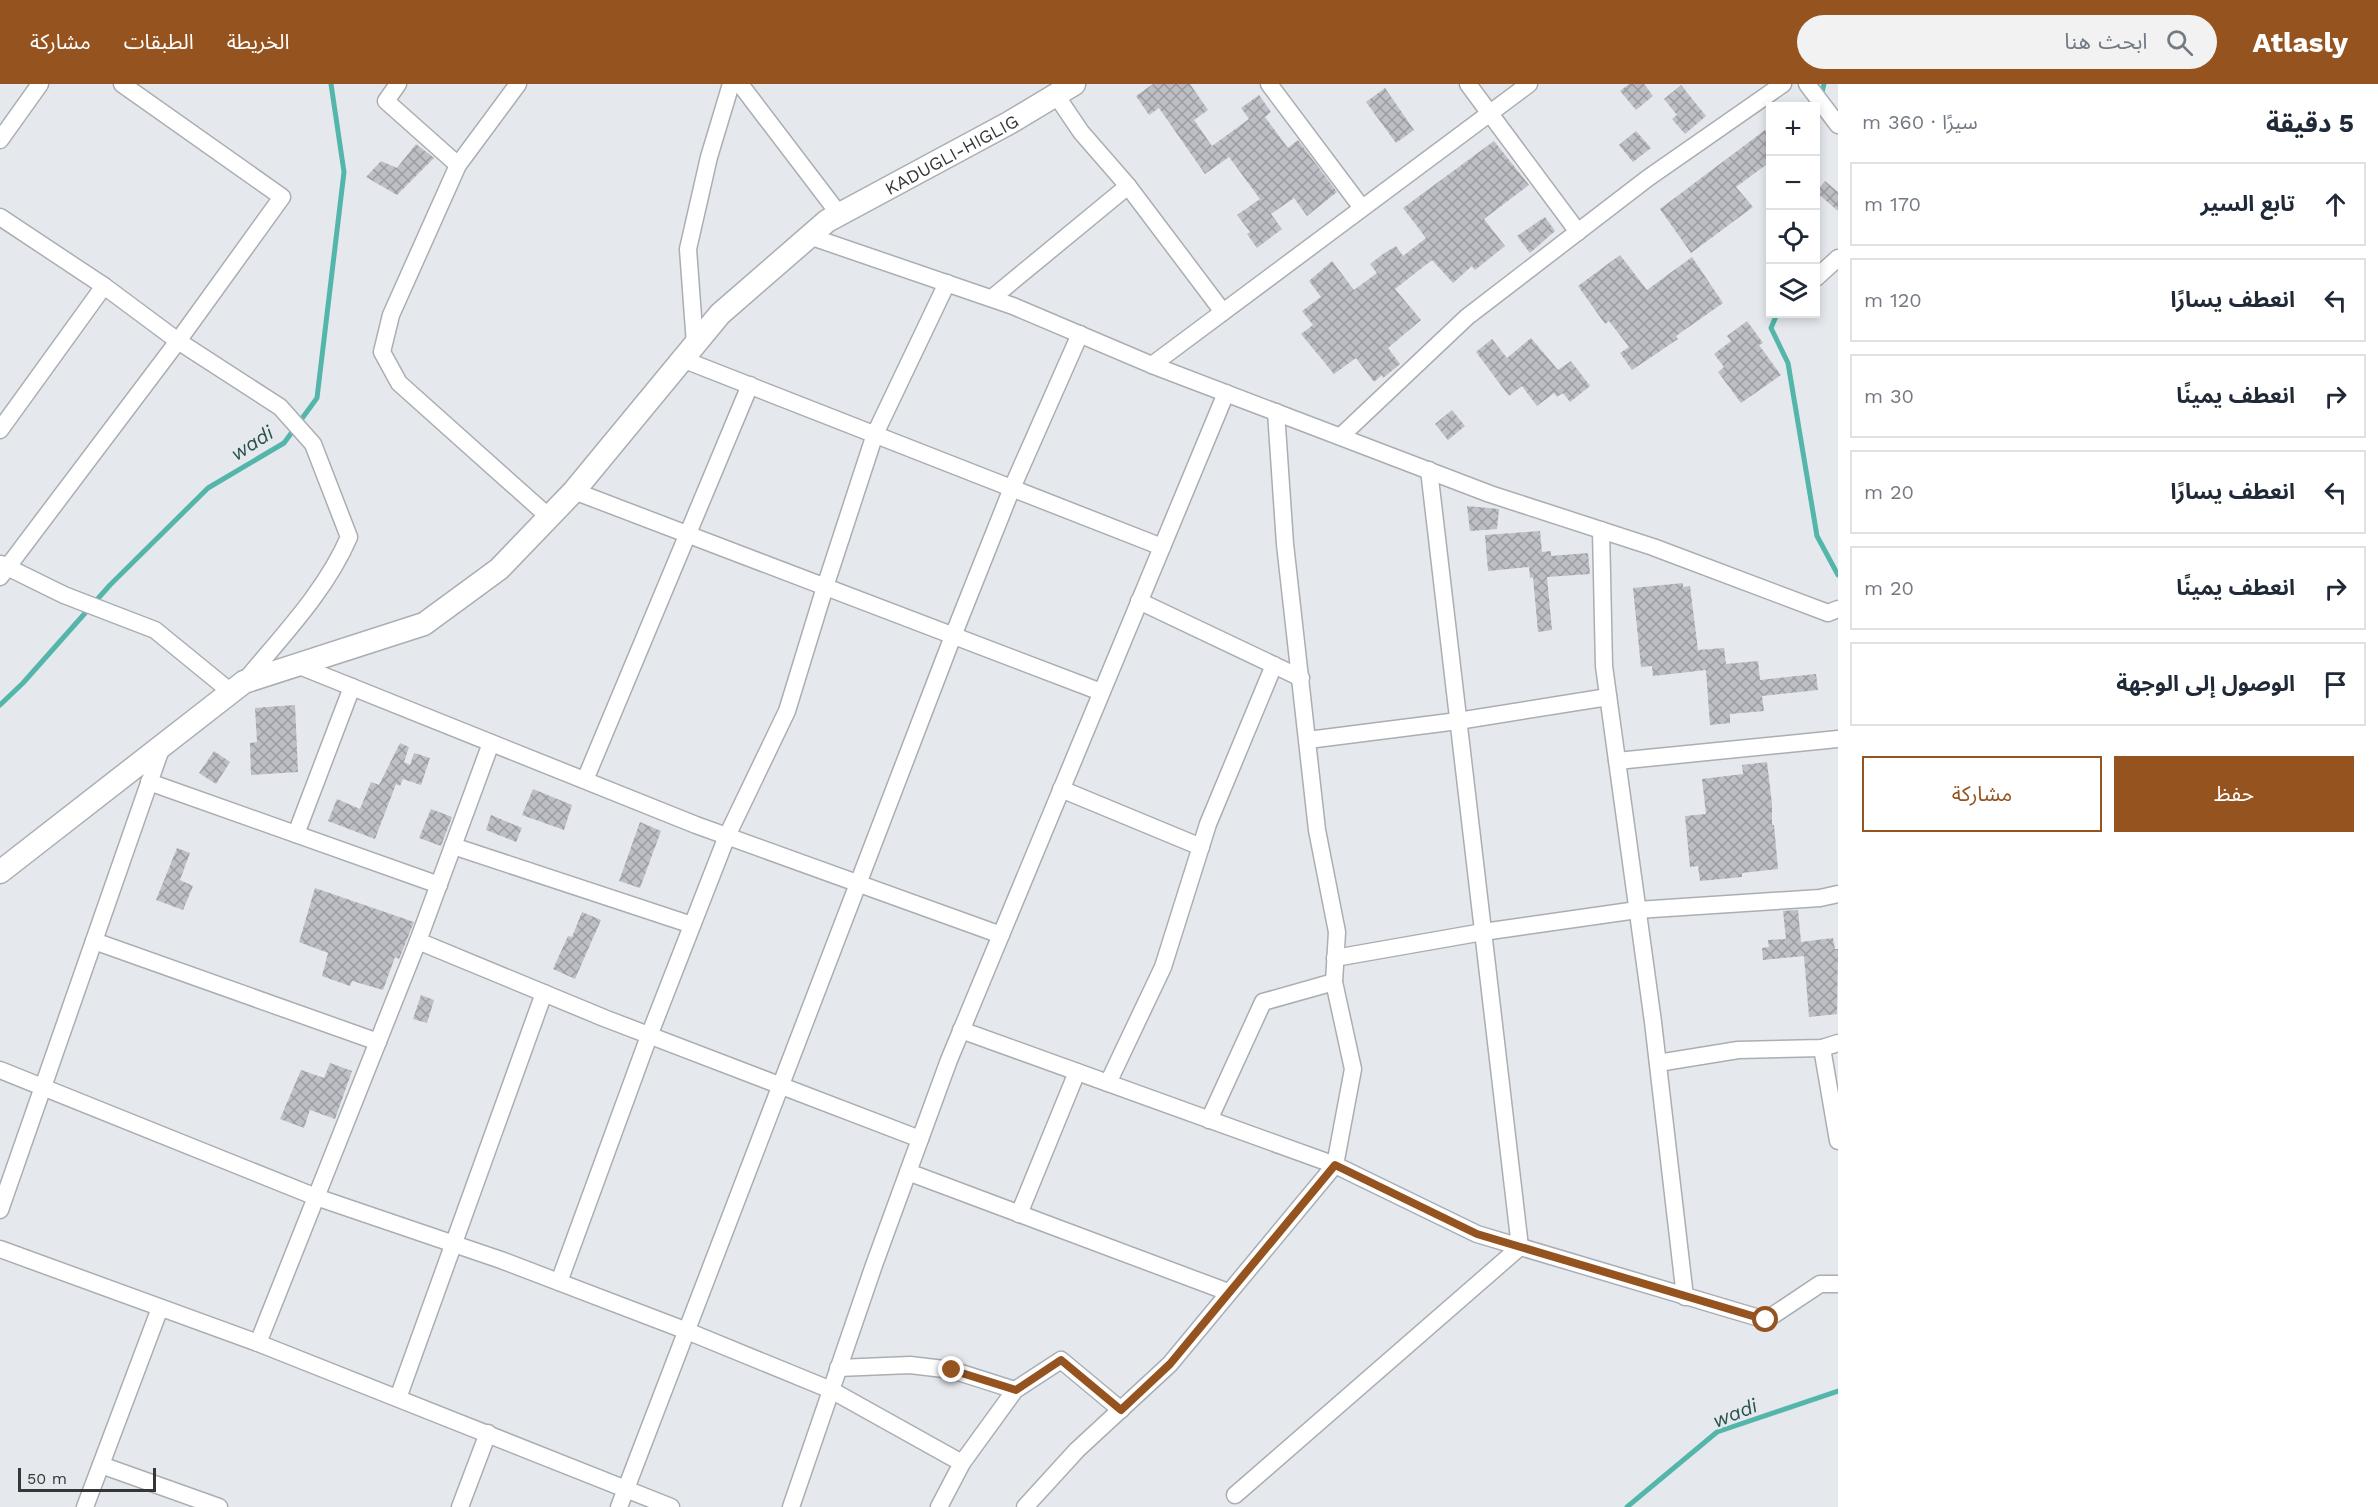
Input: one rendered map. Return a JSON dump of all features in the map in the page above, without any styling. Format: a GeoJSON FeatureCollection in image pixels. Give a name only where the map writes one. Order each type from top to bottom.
{"type":"FeatureCollection","features":[{"type":"Feature","properties":{"kind":"street"},"geometry":{"type":"LineString","coordinates":[[0,140],[40,84]]}},
{"type":"Feature","properties":{"kind":"street"},"geometry":{"type":"LineString","coordinates":[[122,84],[282,196],[178,341],[3,569],[155,630],[238,687]]}},
{"type":"Feature","properties":{"kind":"street"},"geometry":{"type":"LineString","coordinates":[[398,84],[386,101],[458,165]]}},
{"type":"Feature","properties":{"kind":"street"},"geometry":{"type":"LineString","coordinates":[[518,84],[458,165],[391,315],[382,352],[399,383],[549,517]]}},
{"type":"Feature","properties":{"kind":"street"},"geometry":{"type":"LineString","coordinates":[[730,84],[709,157],[688,249],[689,351],[750,386],[1162,547]]}},
{"type":"Feature","properties":{"kind":"street"},"geometry":{"type":"LineString","coordinates":[[740,84],[833,218]]}},
{"type":"Feature","properties":{"kind":"street"},"geometry":{"type":"LineString","coordinates":[[1269,84],[1362,208]]}},
{"type":"Feature","properties":{"kind":"street"},"geometry":{"type":"LineString","coordinates":[[1468,84],[1578,232]]}},
{"type":"Feature","properties":{"kind":"street"},"geometry":{"type":"LineString","coordinates":[[1152,365],[1529,84]]}},
{"type":"Feature","properties":{"kind":"street"},"geometry":{"type":"LineString","coordinates":[[1341,436],[1467,317],[1648,178],[1783,84]]}},
{"type":"Feature","properties":{"kind":"street"},"geometry":{"type":"LineString","coordinates":[[1807,84],[1838,124]]}},
{"type":"Feature","properties":{"kind":"street"},"geometry":{"type":"LineString","coordinates":[[1065,89],[1081,132],[1128,186],[1223,312]]}},
{"type":"Feature","properties":{"kind":"street","name":"KADUGLI-HIGLIG"},"geometry":{"type":"LineString","coordinates":[[238,687],[297,665],[424,624],[499,569],[573,491],[720,314],[810,236],[833,218],[1009,123],[1065,89]]}},
{"type":"Feature","properties":{"kind":"street"},"geometry":{"type":"LineString","coordinates":[[992,298],[1128,186]]}},
{"type":"Feature","properties":{"kind":"street"},"geometry":{"type":"LineString","coordinates":[[0,217],[104,286],[178,341],[280,407],[313,444],[349,537],[333,568],[238,687],[0,872]]}},
{"type":"Feature","properties":{"kind":"street"},"geometry":{"type":"LineString","coordinates":[[810,236],[992,298],[1152,365],[1490,494],[1653,547],[1827,613],[1838,609]]}},
{"type":"Feature","properties":{"kind":"street"},"geometry":{"type":"LineString","coordinates":[[1820,274],[1838,258]]}},
{"type":"Feature","properties":{"kind":"street"},"geometry":{"type":"LineString","coordinates":[[559,1282],[649,1036],[727,836],[787,711],[875,434],[947,283]]}},
{"type":"Feature","properties":{"kind":"street"},"geometry":{"type":"LineString","coordinates":[[0,430],[104,286]]}},
{"type":"Feature","properties":{"kind":"street"},"geometry":{"type":"LineString","coordinates":[[619,1507],[953,636],[1012,489],[1080,334]]}},
{"type":"Feature","properties":{"kind":"street"},"geometry":{"type":"LineString","coordinates":[[585,780],[750,386]]}},
{"type":"Feature","properties":{"kind":"street"},"geometry":{"type":"LineString","coordinates":[[790,1507],[908,1172],[961,1030],[1226,393]]}},
{"type":"Feature","properties":{"kind":"street"},"geometry":{"type":"LineString","coordinates":[[1025,1507],[1077,1450],[1170,1364],[1335,1165],[1353,1069],[1334,982],[1337,932],[1317,830],[1285,544],[1276,412]]}},
{"type":"Feature","properties":{"kind":"street"},"geometry":{"type":"LineString","coordinates":[[1429,470],[1520,1247]]}},
{"type":"Feature","properties":{"kind":"street"},"geometry":{"type":"LineString","coordinates":[[573,491],[1101,692]]}},
{"type":"Feature","properties":{"kind":"street"},"geometry":{"type":"LineString","coordinates":[[1601,530],[1604,666],[1658,1063],[1685,1297]]}},
{"type":"Feature","properties":{"kind":"street"},"geometry":{"type":"LineString","coordinates":[[1139,601],[1300,678]]}},
{"type":"Feature","properties":{"kind":"street"},"geometry":{"type":"LineString","coordinates":[[297,665],[727,836],[1001,935]]}},
{"type":"Feature","properties":{"kind":"street"},"geometry":{"type":"LineString","coordinates":[[1108,1083],[1163,967],[1208,824],[1274,665]]}},
{"type":"Feature","properties":{"kind":"street"},"geometry":{"type":"LineString","coordinates":[[296,834],[352,687]]}},
{"type":"Feature","properties":{"kind":"street"},"geometry":{"type":"LineString","coordinates":[[1308,740],[1458,721],[1608,697]]}},
{"type":"Feature","properties":{"kind":"street"},"geometry":{"type":"LineString","coordinates":[[1617,761],[1838,739]]}},
{"type":"Feature","properties":{"kind":"street"},"geometry":{"type":"LineString","coordinates":[[258,1342],[418,941],[491,743]]}},
{"type":"Feature","properties":{"kind":"street"},"geometry":{"type":"LineString","coordinates":[[0,1210],[162,746]]}},
{"type":"Feature","properties":{"kind":"street"},"geometry":{"type":"LineString","coordinates":[[149,782],[439,885]]}},
{"type":"Feature","properties":{"kind":"street"},"geometry":{"type":"LineString","coordinates":[[1061,789],[1201,847]]}},
{"type":"Feature","properties":{"kind":"street"},"geometry":{"type":"LineString","coordinates":[[453,846],[692,925]]}},
{"type":"Feature","properties":{"kind":"street"},"geometry":{"type":"LineString","coordinates":[[1335,958],[1483,932],[1637,910],[1820,898],[1838,894]]}},
{"type":"Feature","properties":{"kind":"street"},"geometry":{"type":"LineString","coordinates":[[94,941],[378,1042]]}},
{"type":"Feature","properties":{"kind":"street"},"geometry":{"type":"LineString","coordinates":[[418,941],[649,1036],[920,1139]]}},
{"type":"Feature","properties":{"kind":"street"},"geometry":{"type":"LineString","coordinates":[[1209,1120],[1263,1002],[1334,982]]}},
{"type":"Feature","properties":{"kind":"street"},"geometry":{"type":"LineString","coordinates":[[398,1398],[544,993]]}},
{"type":"Feature","properties":{"kind":"street"},"geometry":{"type":"LineString","coordinates":[[961,1030],[1335,1165],[1477,1234],[1685,1297],[1766,1320],[1821,1284],[1838,1284]]}},
{"type":"Feature","properties":{"kind":"street"},"geometry":{"type":"LineString","coordinates":[[1658,1063],[1738,1050],[1830,1046],[1838,1141]]}},
{"type":"Feature","properties":{"kind":"street"},"geometry":{"type":"LineString","coordinates":[[0,1070],[316,1197],[559,1282],[687,1331],[831,1390],[962,1463]]}},
{"type":"Feature","properties":{"kind":"street"},"geometry":{"type":"LineString","coordinates":[[1019,1214],[1077,1072]]}},
{"type":"Feature","properties":{"kind":"street"},"geometry":{"type":"LineString","coordinates":[[908,1172],[1228,1293]]}},
{"type":"Feature","properties":{"kind":"street"},"geometry":{"type":"LineString","coordinates":[[1235,1495],[1520,1247]]}},
{"type":"Feature","properties":{"kind":"street"},"geometry":{"type":"LineString","coordinates":[[0,1249],[258,1342],[670,1507]]}},
{"type":"Feature","properties":{"kind":"street"},"geometry":{"type":"LineString","coordinates":[[85,1507],[160,1308]]}},
{"type":"Feature","properties":{"kind":"street"},"geometry":{"type":"LineString","coordinates":[[939,1507],[962,1463],[1016,1390],[1061,1360],[1121,1410]]}},
{"type":"Feature","properties":{"kind":"street"},"geometry":{"type":"LineString","coordinates":[[838,1368],[910,1365],[952,1370],[1016,1390]]}},
{"type":"Feature","properties":{"kind":"street"},"geometry":{"type":"LineString","coordinates":[[460,1507],[488,1433]]}},
{"type":"Feature","properties":{"kind":"street"},"geometry":{"type":"LineString","coordinates":[[101,1465],[219,1507]]}},
{"type":"Feature","properties":{"kind":"building"},"geometry":{"type":"Polygon","coordinates":[[[1153,84],[1190,84],[1208,110],[1194,120],[1212,146],[1249,119],[1241,108],[1259,95],[1271,112],[1265,117],[1288,148],[1298,140],[1337,192],[1307,216],[1294,198],[1271,214],[1282,229],[1257,248],[1247,234],[1250,232],[1237,215],[1260,199],[1229,157],[1205,174],[1159,108],[1149,115],[1136,96],[1153,84]]]}},
{"type":"Feature","properties":{"kind":"building"},"geometry":{"type":"Polygon","coordinates":[[[1629,84],[1644,84],[1653,96],[1636,110],[1620,91],[1629,84]]]}},
{"type":"Feature","properties":{"kind":"building"},"geometry":{"type":"Polygon","coordinates":[[[1681,85],[1706,116],[1685,134],[1672,119],[1677,115],[1664,99],[1681,85]]]}},
{"type":"Feature","properties":{"kind":"building"},"geometry":{"type":"Polygon","coordinates":[[[1385,88],[1414,130],[1396,143],[1366,102],[1385,88]]]}},
{"type":"Feature","properties":{"kind":"building"},"geometry":{"type":"Polygon","coordinates":[[[1765,130],[1766,165],[1736,187],[1753,207],[1691,253],[1660,209],[1765,130]]]}},
{"type":"Feature","properties":{"kind":"building"},"geometry":{"type":"Polygon","coordinates":[[[1636,131],[1651,148],[1633,162],[1619,145],[1636,131]]]}},
{"type":"Feature","properties":{"kind":"building"},"geometry":{"type":"Polygon","coordinates":[[[1494,141],[1529,185],[1484,219],[1505,246],[1475,270],[1472,266],[1453,283],[1432,260],[1395,289],[1421,320],[1388,348],[1400,364],[1383,378],[1382,375],[1374,382],[1356,358],[1334,374],[1301,334],[1313,325],[1302,311],[1321,297],[1309,281],[1332,261],[1354,290],[1377,273],[1370,264],[1383,254],[1396,246],[1403,256],[1426,238],[1403,208],[1494,141]]]}},
{"type":"Feature","properties":{"kind":"building"},"geometry":{"type":"Polygon","coordinates":[[[416,144],[434,158],[397,195],[366,177],[381,161],[397,168],[416,144]]]}},
{"type":"Feature","properties":{"kind":"building"},"geometry":{"type":"Polygon","coordinates":[[[1825,181],[1838,192],[1838,211],[1820,195],[1820,187],[1825,181]]]}},
{"type":"Feature","properties":{"kind":"building"},"geometry":{"type":"Polygon","coordinates":[[[1545,217],[1555,231],[1530,253],[1517,236],[1545,217]]]}},
{"type":"Feature","properties":{"kind":"building"},"geometry":{"type":"Polygon","coordinates":[[[1620,255],[1647,290],[1692,257],[1723,303],[1676,336],[1678,339],[1632,370],[1620,353],[1629,347],[1609,321],[1605,324],[1578,286],[1620,255]]]}},
{"type":"Feature","properties":{"kind":"building"},"geometry":{"type":"Polygon","coordinates":[[[1747,321],[1763,343],[1759,345],[1781,375],[1741,403],[1718,372],[1724,367],[1714,354],[1731,341],[1727,336],[1747,321]]]}},
{"type":"Feature","properties":{"kind":"building"},"geometry":{"type":"Polygon","coordinates":[[[1531,338],[1558,370],[1571,361],[1590,386],[1570,402],[1563,393],[1557,397],[1554,393],[1537,406],[1522,386],[1509,396],[1476,352],[1492,339],[1507,358],[1531,338]]]}},
{"type":"Feature","properties":{"kind":"building"},"geometry":{"type":"Polygon","coordinates":[[[1452,410],[1465,426],[1448,440],[1435,424],[1452,410]]]}},
{"type":"Feature","properties":{"kind":"building"},"geometry":{"type":"Polygon","coordinates":[[[1467,506],[1499,509],[1497,529],[1470,531],[1467,506]]]}},
{"type":"Feature","properties":{"kind":"building"},"geometry":{"type":"Polygon","coordinates":[[[1540,531],[1542,552],[1551,551],[1551,556],[1588,553],[1590,574],[1547,577],[1552,630],[1538,632],[1533,577],[1530,578],[1529,567],[1488,571],[1485,535],[1540,531]]]}},
{"type":"Feature","properties":{"kind":"building"},"geometry":{"type":"Polygon","coordinates":[[[1683,583],[1683,587],[1690,586],[1698,650],[1724,648],[1726,664],[1758,661],[1760,680],[1816,674],[1818,690],[1762,696],[1764,711],[1730,714],[1730,723],[1710,725],[1706,670],[1653,676],[1652,666],[1641,667],[1633,588],[1683,583]]]}},
{"type":"Feature","properties":{"kind":"building"},"geometry":{"type":"Polygon","coordinates":[[[295,705],[298,772],[251,775],[250,743],[257,742],[255,708],[295,705]]]}},
{"type":"Feature","properties":{"kind":"building"},"geometry":{"type":"Polygon","coordinates":[[[400,743],[409,747],[404,762],[410,765],[414,753],[430,758],[421,785],[403,779],[400,786],[396,784],[375,839],[328,821],[337,799],[360,809],[371,782],[379,785],[400,743]]]}},
{"type":"Feature","properties":{"kind":"building"},"geometry":{"type":"Polygon","coordinates":[[[214,751],[230,762],[216,784],[199,773],[214,751]]]}},
{"type":"Feature","properties":{"kind":"building"},"geometry":{"type":"Polygon","coordinates":[[[1767,762],[1778,869],[1742,873],[1742,877],[1700,881],[1698,866],[1690,867],[1685,816],[1706,814],[1702,779],[1743,774],[1742,765],[1767,762]]]}},
{"type":"Feature","properties":{"kind":"building"},"geometry":{"type":"Polygon","coordinates":[[[533,789],[572,805],[564,830],[522,815],[533,789]]]}},
{"type":"Feature","properties":{"kind":"building"},"geometry":{"type":"Polygon","coordinates":[[[431,809],[452,817],[441,846],[419,838],[431,809]]]}},
{"type":"Feature","properties":{"kind":"building"},"geometry":{"type":"Polygon","coordinates":[[[491,815],[522,828],[516,842],[486,830],[491,815]]]}},
{"type":"Feature","properties":{"kind":"building"},"geometry":{"type":"Polygon","coordinates":[[[640,822],[661,831],[640,888],[619,881],[640,822]]]}},
{"type":"Feature","properties":{"kind":"building"},"geometry":{"type":"Polygon","coordinates":[[[177,848],[190,853],[180,880],[193,886],[183,910],[156,900],[177,848]]]}},
{"type":"Feature","properties":{"kind":"building"},"geometry":{"type":"Polygon","coordinates":[[[315,888],[414,922],[399,959],[395,957],[383,990],[352,981],[350,986],[322,976],[328,953],[299,942],[315,888]]]}},
{"type":"Feature","properties":{"kind":"building"},"geometry":{"type":"Polygon","coordinates":[[[1798,910],[1801,942],[1833,938],[1835,949],[1838,949],[1837,1014],[1809,1017],[1804,956],[1763,960],[1762,948],[1769,947],[1768,940],[1786,939],[1783,911],[1798,910]]]}},
{"type":"Feature","properties":{"kind":"building"},"geometry":{"type":"Polygon","coordinates":[[[582,912],[601,920],[575,979],[553,969],[568,936],[572,937],[582,912]]]}},
{"type":"Feature","properties":{"kind":"building"},"geometry":{"type":"Polygon","coordinates":[[[421,995],[434,1000],[427,1023],[413,1019],[421,995]]]}},
{"type":"Feature","properties":{"kind":"building"},"geometry":{"type":"Polygon","coordinates":[[[330,1063],[352,1071],[335,1119],[310,1110],[304,1128],[280,1119],[301,1070],[324,1078],[330,1063]]]}},
{"type":"Feature","properties":{"kind":"waterway","name":"wadi"},"geometry":{"type":"LineString","coordinates":[[0,705],[23,683],[110,585],[208,488],[284,443],[317,398],[344,172],[331,84]]}},
{"type":"Feature","properties":{"kind":"waterway"},"geometry":{"type":"LineString","coordinates":[[1821,97],[1824,84]]}},
{"type":"Feature","properties":{"kind":"waterway"},"geometry":{"type":"LineString","coordinates":[[1775,318],[1771,328],[1788,363],[1817,536],[1838,575]]}},
{"type":"Feature","properties":{"kind":"waterway","name":"wadi"},"geometry":{"type":"LineString","coordinates":[[1627,1507],[1717,1432],[1838,1391]]}},
{"type":"Feature","properties":{"kind":"route"},"geometry":{"type":"LineString","coordinates":[[952,1370],[1016,1390],[1061,1360],[1121,1410],[1170,1364],[1335,1165],[1477,1234],[1766,1320]]}}]}
